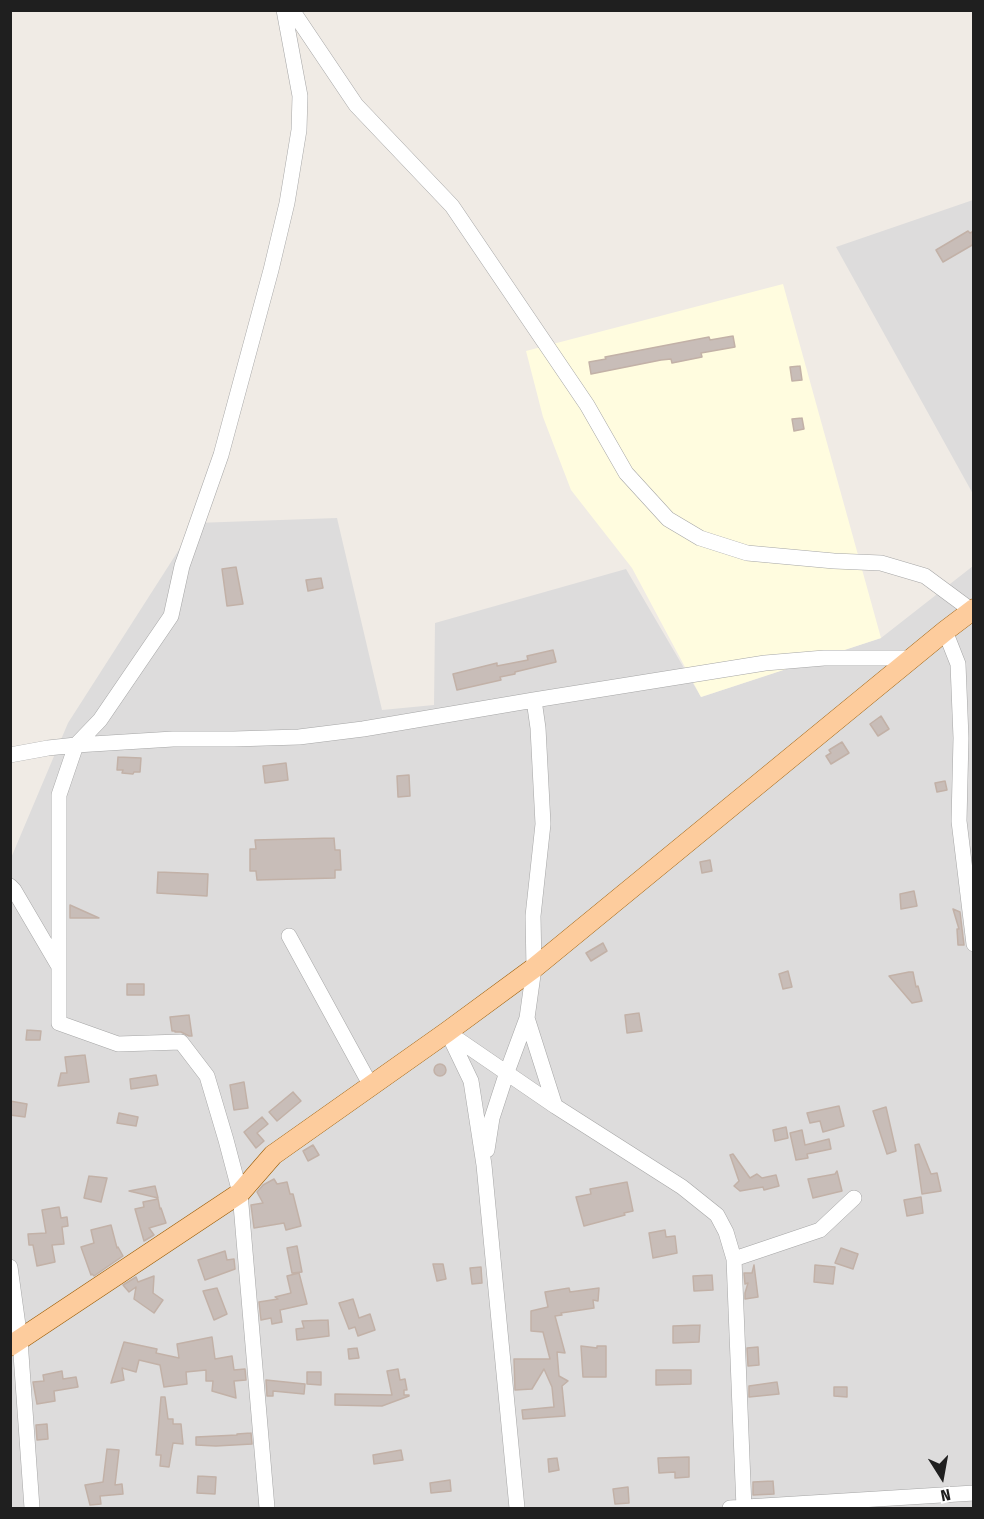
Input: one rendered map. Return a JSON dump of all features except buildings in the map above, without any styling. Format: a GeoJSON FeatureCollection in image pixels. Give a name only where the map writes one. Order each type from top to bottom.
{"type":"FeatureCollection","features":[{"type":"Feature","properties":{"kind":"main road"},"geometry":{"type":"LineString","coordinates":[[15,1343],[240,1193],[273,1155],[534,968],[911,658],[973,610]]}},
{"type":"Feature","properties":{"kind":"street"},"geometry":{"type":"LineString","coordinates":[[267,1509],[240,1193],[226,1140],[207,1076],[181,1042],[118,1044],[59,1023],[59,795],[76,745],[100,720],[171,616],[182,566],[221,456],[285,214],[299,130],[300,96],[284,10]]}},
{"type":"Feature","properties":{"kind":"street"},"geometry":{"type":"LineString","coordinates":[[292,10],[356,105],[452,206],[587,405],[626,473],[668,519],[700,538],[747,553],[834,561],[881,562],[925,576],[973,610]]}},
{"type":"Feature","properties":{"kind":"street"},"geometry":{"type":"LineString","coordinates":[[945,631],[958,664],[961,738],[959,821],[974,944]]}},
{"type":"Feature","properties":{"kind":"street"},"geometry":{"type":"LineString","coordinates":[[10,755],[76,745],[174,739],[298,737],[363,729],[765,663],[824,658],[911,658]]}},
{"type":"Feature","properties":{"kind":"street"},"geometry":{"type":"LineString","coordinates":[[484,1165],[492,1118],[527,1017],[534,968],[533,916],[543,825],[538,728],[534,700]]}},
{"type":"Feature","properties":{"kind":"street"},"geometry":{"type":"LineString","coordinates":[[10,886],[58,965]]}},
{"type":"Feature","properties":{"kind":"street"},"geometry":{"type":"LineString","coordinates":[[289,936],[371,1086]]}},
{"type":"Feature","properties":{"kind":"street"},"geometry":{"type":"LineString","coordinates":[[527,1017],[555,1106]]}},
{"type":"Feature","properties":{"kind":"street"},"geometry":{"type":"LineString","coordinates":[[447,1032],[555,1106],[682,1187],[717,1215],[726,1232],[734,1259],[739,1508],[974,1493]]}},
{"type":"Feature","properties":{"kind":"street"},"geometry":{"type":"LineString","coordinates":[[447,1032],[471,1081],[484,1165],[517,1509]]}},
{"type":"Feature","properties":{"kind":"street"},"geometry":{"type":"LineString","coordinates":[[734,1259],[820,1230],[854,1198]]}},
{"type":"Feature","properties":{"kind":"street"},"geometry":{"type":"LineString","coordinates":[[10,1267],[15,1343],[32,1509]]}},
{"type":"Feature","properties":{"kind":"shaded area"},"geometry":{"type":"Polygon","coordinates":[[[973,200],[973,494],[836,247],[973,200]]]}},
{"type":"Feature","properties":{"kind":"shaded area"},"geometry":{"type":"Polygon","coordinates":[[[783,284],[881,638],[701,697],[632,568],[571,490],[543,417],[526,351],[783,284]]]}},
{"type":"Feature","properties":{"kind":"shaded area"},"geometry":{"type":"Polygon","coordinates":[[[337,518],[382,710],[434,705],[435,623],[626,569],[701,697],[881,638],[973,566],[973,1508],[11,1508],[11,858],[68,723],[196,523],[337,518]]]}}]}
